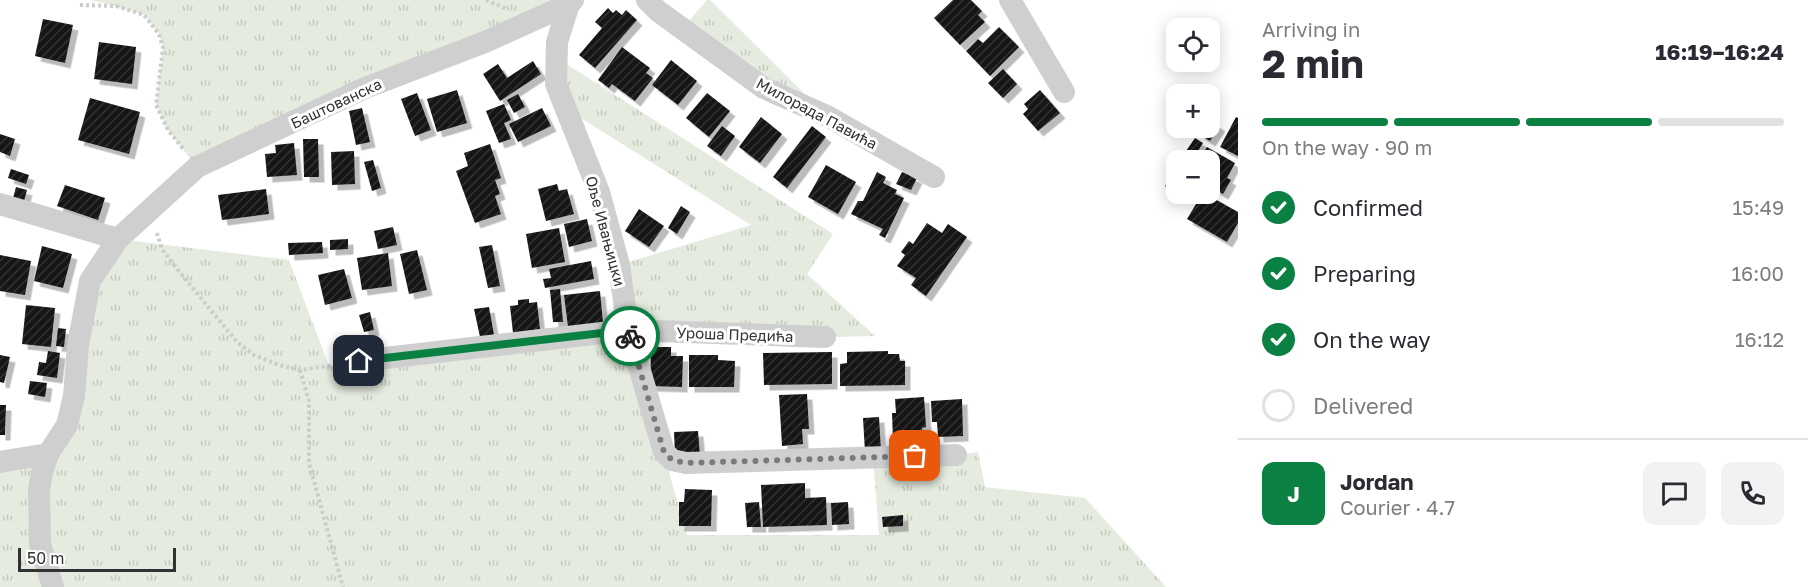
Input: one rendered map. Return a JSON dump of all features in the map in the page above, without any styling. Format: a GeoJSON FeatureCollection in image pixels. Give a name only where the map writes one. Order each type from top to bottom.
{"type":"FeatureCollection","features":[{"type":"Feature","properties":{"kind":"street","name":"Милорада Павића"},"geometry":{"type":"LineString","coordinates":[[646,0],[764,88],[827,116],[934,177]]}},
{"type":"Feature","properties":{"kind":"street"},"geometry":{"type":"LineString","coordinates":[[1010,0],[1064,92]]}},
{"type":"Feature","properties":{"kind":"street","name":"Баштованска"},"geometry":{"type":"LineString","coordinates":[[53,587],[40,544],[39,490],[42,472],[48,454],[67,425],[74,396],[78,345],[90,281],[118,239],[197,167],[365,88],[485,42],[571,2]]}},
{"type":"Feature","properties":{"kind":"street","name":"Оље Ивањицки"},"geometry":{"type":"LineString","coordinates":[[571,2],[557,42],[556,84],[599,192],[619,265],[628,330],[664,452],[672,460],[686,463],[956,455]]}},
{"type":"Feature","properties":{"kind":"street"},"geometry":{"type":"LineString","coordinates":[[0,204],[118,239]]}},
{"type":"Feature","properties":{"kind":"street","name":"Уроша Предића"},"geometry":{"type":"LineString","coordinates":[[359,361],[628,330],[825,337]]}},
{"type":"Feature","properties":{"kind":"street"},"geometry":{"type":"LineString","coordinates":[[0,462],[48,454]]}},
{"type":"Feature","properties":{"kind":"path"},"geometry":{"type":"LineString","coordinates":[[80,6],[116,6],[144,15],[159,34],[163,48],[156,105],[168,130],[197,167]]}},
{"type":"Feature","properties":{"kind":"path"},"geometry":{"type":"LineString","coordinates":[[155,206],[154,225],[162,249],[237,342],[254,355],[300,370],[359,361]]}},
{"type":"Feature","properties":{"kind":"path"},"geometry":{"type":"LineString","coordinates":[[300,370],[309,401],[309,463],[343,587]]}},
{"type":"Feature","properties":{"kind":"green space"},"geometry":{"type":"Polygon","coordinates":[[[91,0],[573,0],[197,167],[168,130],[156,105],[163,48],[159,34],[144,15],[91,0]]]}},
{"type":"Feature","properties":{"kind":"green space"},"geometry":{"type":"Polygon","coordinates":[[[707,0],[710,0],[827,116],[682,29],[707,0]]]}},
{"type":"Feature","properties":{"kind":"green space"},"geometry":{"type":"Polygon","coordinates":[[[557,58],[833,234],[807,274],[875,336],[825,337],[628,330],[619,265],[751,225],[565,108],[557,58]]]}},
{"type":"Feature","properties":{"kind":"green space"},"geometry":{"type":"Polygon","coordinates":[[[118,239],[289,260],[329,366],[628,330],[687,535],[879,535],[873,457],[956,455],[978,452],[985,487],[1085,498],[1166,587],[0,587],[0,462],[48,454],[78,345],[118,239]]]}},
{"type":"Feature","properties":{"kind":"building"},"geometry":{"type":"Polygon","coordinates":[[[953,0],[971,0],[982,11],[978,15],[985,22],[960,45],[934,18],[953,0]]]}},
{"type":"Feature","properties":{"kind":"building"},"geometry":{"type":"Polygon","coordinates":[[[608,8],[613,13],[616,10],[622,15],[626,10],[637,20],[595,68],[579,55],[602,28],[595,22],[608,8]]]}},
{"type":"Feature","properties":{"kind":"building"},"geometry":{"type":"Polygon","coordinates":[[[43,19],[73,25],[65,63],[35,56],[43,19]]]}},
{"type":"Feature","properties":{"kind":"building"},"geometry":{"type":"Polygon","coordinates":[[[999,27],[1019,47],[990,76],[966,51],[978,39],[983,43],[999,27]]]}},
{"type":"Feature","properties":{"kind":"building"},"geometry":{"type":"Polygon","coordinates":[[[99,42],[136,47],[132,84],[94,79],[99,42]]]}},
{"type":"Feature","properties":{"kind":"building"},"geometry":{"type":"Polygon","coordinates":[[[622,47],[650,68],[646,73],[653,78],[635,101],[612,84],[609,88],[598,80],[622,47]]]}},
{"type":"Feature","properties":{"kind":"building"},"geometry":{"type":"Polygon","coordinates":[[[671,60],[697,81],[678,105],[652,85],[671,60]]]}},
{"type":"Feature","properties":{"kind":"building"},"geometry":{"type":"Polygon","coordinates":[[[533,61],[541,74],[500,101],[483,74],[498,64],[507,78],[533,61]]]}},
{"type":"Feature","properties":{"kind":"building"},"geometry":{"type":"Polygon","coordinates":[[[1003,69],[1017,84],[1003,98],[988,83],[1003,69]]]}},
{"type":"Feature","properties":{"kind":"building"},"geometry":{"type":"Polygon","coordinates":[[[457,90],[467,123],[437,132],[427,99],[457,90]]]}},
{"type":"Feature","properties":{"kind":"building"},"geometry":{"type":"Polygon","coordinates":[[[1040,90],[1060,113],[1038,131],[1023,114],[1028,109],[1024,104],[1040,90]]]}},
{"type":"Feature","properties":{"kind":"building"},"geometry":{"type":"Polygon","coordinates":[[[417,93],[431,130],[415,136],[401,99],[417,93]]]}},
{"type":"Feature","properties":{"kind":"building"},"geometry":{"type":"Polygon","coordinates":[[[707,93],[730,111],[709,137],[686,118],[707,93]]]}},
{"type":"Feature","properties":{"kind":"building"},"geometry":{"type":"Polygon","coordinates":[[[518,94],[525,107],[514,113],[507,100],[518,94]]]}},
{"type":"Feature","properties":{"kind":"building"},"geometry":{"type":"Polygon","coordinates":[[[90,98],[140,112],[129,154],[78,140],[90,98]]]}},
{"type":"Feature","properties":{"kind":"building"},"geometry":{"type":"Polygon","coordinates":[[[504,104],[511,120],[504,123],[511,139],[499,143],[486,111],[504,104]]]}},
{"type":"Feature","properties":{"kind":"building"},"geometry":{"type":"Polygon","coordinates":[[[362,108],[370,142],[356,145],[349,111],[362,108]]]}},
{"type":"Feature","properties":{"kind":"building"},"geometry":{"type":"Polygon","coordinates":[[[542,108],[551,126],[518,142],[509,124],[542,108]]]}},
{"type":"Feature","properties":{"kind":"building"},"geometry":{"type":"Polygon","coordinates":[[[761,117],[782,134],[760,163],[739,147],[761,117]]]}},
{"type":"Feature","properties":{"kind":"building"},"geometry":{"type":"Polygon","coordinates":[[[1236,117],[1238,118],[1238,156],[1220,147],[1236,117]]]}},
{"type":"Feature","properties":{"kind":"building"},"geometry":{"type":"Polygon","coordinates":[[[722,126],[735,136],[721,156],[707,146],[722,126]]]}},
{"type":"Feature","properties":{"kind":"building"},"geometry":{"type":"Polygon","coordinates":[[[812,126],[826,137],[787,188],[773,177],[812,126]]]}},
{"type":"Feature","properties":{"kind":"building"},"geometry":{"type":"Polygon","coordinates":[[[0,134],[15,139],[10,156],[0,152],[0,134]]]}},
{"type":"Feature","properties":{"kind":"building"},"geometry":{"type":"Polygon","coordinates":[[[1195,138],[1203,143],[1198,150],[1187,150],[1195,138]]]}},
{"type":"Feature","properties":{"kind":"building"},"geometry":{"type":"Polygon","coordinates":[[[303,139],[318,139],[319,177],[304,177],[303,139]]]}},
{"type":"Feature","properties":{"kind":"building"},"geometry":{"type":"Polygon","coordinates":[[[294,143],[297,175],[267,177],[265,154],[276,153],[275,145],[294,143]]]}},
{"type":"Feature","properties":{"kind":"building"},"geometry":{"type":"Polygon","coordinates":[[[490,144],[501,178],[495,180],[500,194],[495,196],[501,214],[475,223],[456,171],[468,166],[464,153],[490,144]]]}},
{"type":"Feature","properties":{"kind":"building"},"geometry":{"type":"Polygon","coordinates":[[[354,151],[355,184],[332,185],[331,152],[354,151]]]}},
{"type":"Feature","properties":{"kind":"building"},"geometry":{"type":"Polygon","coordinates":[[[1220,154],[1235,163],[1227,178],[1231,180],[1223,194],[1220,192],[1220,154]]]}},
{"type":"Feature","properties":{"kind":"building"},"geometry":{"type":"Polygon","coordinates":[[[373,160],[381,188],[372,191],[364,162],[373,160]]]}},
{"type":"Feature","properties":{"kind":"building"},"geometry":{"type":"Polygon","coordinates":[[[826,165],[856,182],[838,214],[808,197],[826,165]]]}},
{"type":"Feature","properties":{"kind":"building"},"geometry":{"type":"Polygon","coordinates":[[[11,169],[29,175],[26,184],[8,178],[11,169]]]}},
{"type":"Feature","properties":{"kind":"building"},"geometry":{"type":"Polygon","coordinates":[[[877,172],[886,177],[883,183],[897,190],[895,194],[904,198],[885,238],[879,235],[883,229],[851,214],[858,201],[863,201],[877,172]]]}},
{"type":"Feature","properties":{"kind":"building"},"geometry":{"type":"Polygon","coordinates":[[[902,172],[917,178],[911,190],[896,184],[902,172]]]}},
{"type":"Feature","properties":{"kind":"building"},"geometry":{"type":"Polygon","coordinates":[[[557,184],[559,191],[567,189],[574,214],[546,221],[538,189],[557,184]]]}},
{"type":"Feature","properties":{"kind":"building"},"geometry":{"type":"Polygon","coordinates":[[[65,185],[105,198],[98,220],[57,206],[65,185]]]}},
{"type":"Feature","properties":{"kind":"building"},"geometry":{"type":"Polygon","coordinates":[[[16,187],[27,190],[24,201],[13,198],[16,187]]]}},
{"type":"Feature","properties":{"kind":"building"},"geometry":{"type":"Polygon","coordinates":[[[266,189],[269,214],[222,220],[218,195],[266,189]]]}},
{"type":"Feature","properties":{"kind":"building"},"geometry":{"type":"Polygon","coordinates":[[[1220,202],[1238,212],[1238,223],[1227,242],[1187,219],[1196,204],[1220,204],[1220,202]]]}},
{"type":"Feature","properties":{"kind":"building"},"geometry":{"type":"Polygon","coordinates":[[[681,206],[690,212],[677,234],[668,228],[681,206]]]}},
{"type":"Feature","properties":{"kind":"building"},"geometry":{"type":"Polygon","coordinates":[[[639,209],[664,226],[649,247],[625,231],[639,209]]]}},
{"type":"Feature","properties":{"kind":"building"},"geometry":{"type":"Polygon","coordinates":[[[587,219],[592,241],[569,247],[564,224],[587,219]]]}},
{"type":"Feature","properties":{"kind":"building"},"geometry":{"type":"Polygon","coordinates":[[[927,223],[942,233],[948,224],[967,237],[926,296],[911,285],[916,278],[897,266],[905,255],[901,252],[909,241],[913,244],[927,223]]]}},
{"type":"Feature","properties":{"kind":"building"},"geometry":{"type":"Polygon","coordinates":[[[393,227],[397,245],[378,249],[374,231],[393,227]]]}},
{"type":"Feature","properties":{"kind":"building"},"geometry":{"type":"Polygon","coordinates":[[[559,228],[565,262],[532,268],[526,234],[559,228]]]}},
{"type":"Feature","properties":{"kind":"building"},"geometry":{"type":"Polygon","coordinates":[[[348,239],[348,249],[330,250],[330,240],[348,239]]]}},
{"type":"Feature","properties":{"kind":"building"},"geometry":{"type":"Polygon","coordinates":[[[322,242],[323,253],[289,255],[288,243],[322,242]]]}},
{"type":"Feature","properties":{"kind":"building"},"geometry":{"type":"Polygon","coordinates":[[[492,245],[500,286],[488,288],[479,247],[492,245]]]}},
{"type":"Feature","properties":{"kind":"building"},"geometry":{"type":"Polygon","coordinates":[[[42,246],[72,254],[63,288],[34,281],[42,246]]]}},
{"type":"Feature","properties":{"kind":"building"},"geometry":{"type":"Polygon","coordinates":[[[417,250],[427,290],[409,294],[400,254],[417,250]]]}},
{"type":"Feature","properties":{"kind":"building"},"geometry":{"type":"Polygon","coordinates":[[[388,253],[392,286],[362,290],[357,258],[388,253]]]}},
{"type":"Feature","properties":{"kind":"building"},"geometry":{"type":"Polygon","coordinates":[[[0,255],[31,261],[25,295],[0,291],[0,255]]]}},
{"type":"Feature","properties":{"kind":"building"},"geometry":{"type":"Polygon","coordinates":[[[591,261],[594,279],[545,288],[543,279],[551,278],[549,269],[591,261]]]}},
{"type":"Feature","properties":{"kind":"building"},"geometry":{"type":"Polygon","coordinates":[[[344,269],[352,298],[325,305],[318,275],[344,269]]]}},
{"type":"Feature","properties":{"kind":"building"},"geometry":{"type":"Polygon","coordinates":[[[560,289],[563,322],[553,322],[550,290],[560,289]]]}},
{"type":"Feature","properties":{"kind":"building"},"geometry":{"type":"Polygon","coordinates":[[[600,291],[603,323],[568,327],[564,295],[600,291]]]}},
{"type":"Feature","properties":{"kind":"building"},"geometry":{"type":"Polygon","coordinates":[[[529,299],[529,303],[537,302],[540,329],[513,333],[510,306],[518,305],[518,300],[529,299]]]}},
{"type":"Feature","properties":{"kind":"building"},"geometry":{"type":"Polygon","coordinates":[[[26,305],[55,308],[51,347],[22,344],[26,305]]]}},
{"type":"Feature","properties":{"kind":"building"},"geometry":{"type":"Polygon","coordinates":[[[489,307],[494,335],[480,337],[474,309],[489,307]]]}},
{"type":"Feature","properties":{"kind":"building"},"geometry":{"type":"Polygon","coordinates":[[[370,312],[374,330],[364,332],[359,315],[370,312]]]}},
{"type":"Feature","properties":{"kind":"building"},"geometry":{"type":"Polygon","coordinates":[[[58,328],[66,329],[64,347],[56,346],[58,328]]]}},
{"type":"Feature","properties":{"kind":"building"},"geometry":{"type":"Polygon","coordinates":[[[651,347],[671,347],[671,356],[683,356],[682,387],[650,386],[651,347]]]}},
{"type":"Feature","properties":{"kind":"building"},"geometry":{"type":"Polygon","coordinates":[[[48,351],[60,353],[57,378],[37,375],[39,362],[46,363],[48,351]]]}},
{"type":"Feature","properties":{"kind":"building"},"geometry":{"type":"Polygon","coordinates":[[[888,351],[888,354],[899,354],[900,361],[905,361],[905,385],[840,386],[840,364],[847,363],[847,352],[888,351]]]}},
{"type":"Feature","properties":{"kind":"building"},"geometry":{"type":"Polygon","coordinates":[[[832,352],[832,384],[764,385],[763,353],[832,352]]]}},
{"type":"Feature","properties":{"kind":"building"},"geometry":{"type":"Polygon","coordinates":[[[0,355],[10,357],[4,383],[0,382],[0,355]]]}},
{"type":"Feature","properties":{"kind":"building"},"geometry":{"type":"Polygon","coordinates":[[[689,355],[718,355],[718,360],[735,361],[734,387],[689,387],[689,355]]]}},
{"type":"Feature","properties":{"kind":"building"},"geometry":{"type":"Polygon","coordinates":[[[30,381],[47,383],[45,397],[28,394],[30,381]]]}},
{"type":"Feature","properties":{"kind":"building"},"geometry":{"type":"Polygon","coordinates":[[[807,394],[809,429],[802,429],[803,444],[782,446],[779,395],[807,394]]]}},
{"type":"Feature","properties":{"kind":"building"},"geometry":{"type":"Polygon","coordinates":[[[924,397],[926,427],[922,428],[923,439],[893,441],[892,413],[896,413],[895,399],[924,397]]]}},
{"type":"Feature","properties":{"kind":"building"},"geometry":{"type":"Polygon","coordinates":[[[962,399],[963,436],[938,437],[937,422],[932,422],[931,401],[962,399]]]}},
{"type":"Feature","properties":{"kind":"building"},"geometry":{"type":"Polygon","coordinates":[[[0,405],[6,405],[5,435],[0,435],[0,405]]]}},
{"type":"Feature","properties":{"kind":"building"},"geometry":{"type":"Polygon","coordinates":[[[879,417],[881,451],[865,452],[863,418],[879,417]]]}},
{"type":"Feature","properties":{"kind":"building"},"geometry":{"type":"Polygon","coordinates":[[[698,431],[700,456],[675,456],[674,432],[698,431]]]}},
{"type":"Feature","properties":{"kind":"building"},"geometry":{"type":"Polygon","coordinates":[[[805,483],[805,498],[826,497],[827,525],[763,527],[761,485],[805,483]]]}},
{"type":"Feature","properties":{"kind":"building"},"geometry":{"type":"Polygon","coordinates":[[[685,489],[712,490],[711,526],[679,526],[679,502],[684,502],[685,489]]]}},
{"type":"Feature","properties":{"kind":"building"},"geometry":{"type":"Polygon","coordinates":[[[759,502],[761,527],[747,527],[745,503],[759,502]]]}},
{"type":"Feature","properties":{"kind":"building"},"geometry":{"type":"Polygon","coordinates":[[[848,502],[849,524],[832,525],[831,503],[848,502]]]}},
{"type":"Feature","properties":{"kind":"building"},"geometry":{"type":"Polygon","coordinates":[[[903,515],[903,526],[883,527],[882,517],[903,515]]]}},
{"type":"Feature","properties":{"kind":"way so far"},"geometry":{"type":"LineString","coordinates":[[630,336],[664,452],[672,460],[686,463],[915,456]]}},
{"type":"Feature","properties":{"kind":"route"},"geometry":{"type":"LineString","coordinates":[[359,361],[628,330],[630,336]]}}]}
